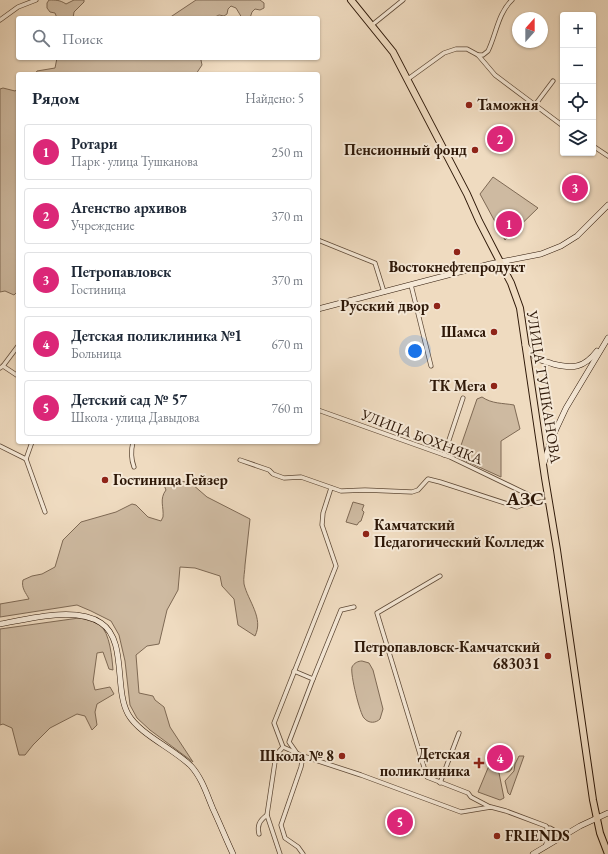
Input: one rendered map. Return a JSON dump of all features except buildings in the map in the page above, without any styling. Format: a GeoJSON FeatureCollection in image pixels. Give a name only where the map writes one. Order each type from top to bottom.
{"type":"FeatureCollection","features":[{"type":"Feature","properties":{"kind":"main road","name":"УЛИЦА ТУШКАНОВА"},"geometry":{"type":"LineString","coordinates":[[351,0],[372,24],[393,52],[501,262],[517,298],[520,308],[596,818],[601,838],[608,854]]}},
{"type":"Feature","properties":{"kind":"main road"},"geometry":{"type":"LineString","coordinates":[[320,308],[501,262],[541,254],[566,243],[583,231],[608,205]]}},
{"type":"Feature","properties":{"kind":"main road"},"geometry":{"type":"LineString","coordinates":[[525,345],[538,359],[560,365],[575,367],[592,357],[608,337]]}},
{"type":"Feature","properties":{"kind":"main road"},"geometry":{"type":"LineString","coordinates":[[543,464],[551,440],[569,402],[608,337]]}},
{"type":"Feature","properties":{"kind":"main road"},"geometry":{"type":"LineString","coordinates":[[0,624],[72,614],[91,617],[106,626],[115,643],[123,698],[129,715],[138,726],[182,758],[196,773],[205,789],[233,854]]}},
{"type":"Feature","properties":{"kind":"main road"},"geometry":{"type":"LineString","coordinates":[[533,854],[556,839],[608,813]]}},
{"type":"Feature","properties":{"kind":"street"},"geometry":{"type":"LineString","coordinates":[[0,20],[18,7],[36,0]]}},
{"type":"Feature","properties":{"kind":"street"},"geometry":{"type":"LineString","coordinates":[[372,24],[403,0]]}},
{"type":"Feature","properties":{"kind":"street"},"geometry":{"type":"LineString","coordinates":[[478,55],[483,55],[488,51],[504,10],[507,4],[512,0]]}},
{"type":"Feature","properties":{"kind":"street"},"geometry":{"type":"LineString","coordinates":[[408,79],[448,51],[464,48],[478,55],[495,75],[560,124]]}},
{"type":"Feature","properties":{"kind":"street"},"geometry":{"type":"LineString","coordinates":[[535,105],[553,81]]}},
{"type":"Feature","properties":{"kind":"street"},"geometry":{"type":"LineString","coordinates":[[596,148],[608,156]]}},
{"type":"Feature","properties":{"kind":"street"},"geometry":{"type":"LineString","coordinates":[[320,241],[375,262],[384,292]]}},
{"type":"Feature","properties":{"kind":"street"},"geometry":{"type":"LineString","coordinates":[[411,285],[431,366]]}},
{"type":"Feature","properties":{"kind":"street"},"geometry":{"type":"LineString","coordinates":[[16,348],[1,367],[16,375]]}},
{"type":"Feature","properties":{"kind":"street"},"geometry":{"type":"LineString","coordinates":[[444,455],[463,398]]}},
{"type":"Feature","properties":{"kind":"street","name":"УЛИЦА БОХНЯКА"},"geometry":{"type":"LineString","coordinates":[[320,411],[444,455],[529,495],[534,503]]}},
{"type":"Feature","properties":{"kind":"street"},"geometry":{"type":"LineString","coordinates":[[31,444],[26,459],[45,512]]}},
{"type":"Feature","properties":{"kind":"street"},"geometry":{"type":"LineString","coordinates":[[132,444],[132,462],[134,467]]}},
{"type":"Feature","properties":{"kind":"street"},"geometry":{"type":"LineString","coordinates":[[0,446],[26,459]]}},
{"type":"Feature","properties":{"kind":"street"},"geometry":{"type":"LineString","coordinates":[[240,460],[269,470],[284,478],[301,478],[341,491],[365,490],[412,492],[418,490],[428,479],[517,507],[525,504],[548,501]]}},
{"type":"Feature","properties":{"kind":"street"},"geometry":{"type":"LineString","coordinates":[[331,488],[323,513],[322,526],[336,566],[274,723],[283,747],[303,756],[361,775],[461,812],[490,807]]}},
{"type":"Feature","properties":{"kind":"street"},"geometry":{"type":"LineString","coordinates":[[440,576],[378,614],[426,777],[468,793],[471,797],[490,807],[506,811],[544,825],[557,832],[566,834]]}},
{"type":"Feature","properties":{"kind":"street"},"geometry":{"type":"LineString","coordinates":[[296,752],[289,742],[313,679],[341,610],[354,607]]}},
{"type":"Feature","properties":{"kind":"street"},"geometry":{"type":"LineString","coordinates":[[294,671],[313,679]]}},
{"type":"Feature","properties":{"kind":"street"},"geometry":{"type":"LineString","coordinates":[[440,783],[459,734]]}},
{"type":"Feature","properties":{"kind":"street"},"geometry":{"type":"LineString","coordinates":[[280,854],[267,815],[276,755],[283,747]]}},
{"type":"Feature","properties":{"kind":"street"},"geometry":{"type":"LineString","coordinates":[[303,756],[301,767],[281,825],[285,838],[298,847],[303,854]]}},
{"type":"Feature","properties":{"kind":"street"},"geometry":{"type":"LineString","coordinates":[[259,834],[257,828],[261,819],[267,815]]}},
{"type":"Feature","properties":{"kind":"street"},"geometry":{"type":"LineString","coordinates":[[544,825],[549,835],[545,847]]}},
{"type":"Feature","properties":{"kind":"street"},"geometry":{"type":"LineString","coordinates":[[548,828],[556,839]]}},
{"type":"Feature","properties":{"kind":"shaded area"},"geometry":{"type":"Polygon","coordinates":[[[49,0],[58,0],[66,4],[74,0],[84,0],[84,2],[74,12],[73,16],[56,16],[55,13],[50,12],[47,8],[47,3],[49,0]]]}},
{"type":"Feature","properties":{"kind":"shaded area"},"geometry":{"type":"Polygon","coordinates":[[[196,0],[260,0],[264,3],[264,8],[260,10],[255,9],[251,16],[241,16],[236,8],[231,6],[228,9],[227,14],[224,16],[172,16],[196,0]]]}},
{"type":"Feature","properties":{"kind":"shaded area"},"geometry":{"type":"Polygon","coordinates":[[[57,60],[201,60],[202,65],[197,72],[36,72],[55,68],[57,60]]]}},
{"type":"Feature","properties":{"kind":"shaded area"},"geometry":{"type":"Polygon","coordinates":[[[3,88],[16,90],[16,293],[14,295],[5,291],[0,292],[0,89],[3,88]]]}},
{"type":"Feature","properties":{"kind":"shaded area"},"geometry":{"type":"Polygon","coordinates":[[[493,177],[538,208],[505,240],[480,194],[493,177]]]}},
{"type":"Feature","properties":{"kind":"shaded area"},"geometry":{"type":"Polygon","coordinates":[[[482,397],[494,402],[514,405],[520,429],[501,441],[501,477],[457,457],[477,399],[482,397]]]}},
{"type":"Feature","properties":{"kind":"shaded area"},"geometry":{"type":"Polygon","coordinates":[[[179,481],[192,484],[207,497],[250,519],[244,584],[257,616],[258,623],[255,636],[238,625],[234,599],[222,586],[220,576],[195,568],[180,567],[178,590],[167,610],[159,644],[147,646],[136,655],[139,693],[153,696],[155,700],[164,707],[170,727],[193,762],[150,730],[137,718],[130,705],[125,661],[119,635],[111,621],[77,605],[0,617],[0,604],[29,599],[23,588],[23,580],[42,574],[55,567],[63,540],[81,522],[116,512],[132,504],[136,505],[148,517],[161,521],[163,517],[162,503],[166,490],[164,485],[179,481]]]}},
{"type":"Feature","properties":{"kind":"shaded area"},"geometry":{"type":"Polygon","coordinates":[[[353,502],[364,505],[362,510],[364,512],[361,521],[357,525],[346,522],[353,502]]]}},
{"type":"Feature","properties":{"kind":"shaded area"},"geometry":{"type":"Polygon","coordinates":[[[79,618],[100,625],[106,634],[110,646],[113,670],[109,669],[103,652],[97,653],[93,682],[95,690],[110,687],[114,694],[97,704],[95,712],[97,725],[92,730],[85,716],[77,714],[50,728],[25,755],[19,755],[12,728],[3,724],[0,725],[0,629],[79,618]]]}},
{"type":"Feature","properties":{"kind":"shaded area"},"geometry":{"type":"Polygon","coordinates":[[[362,661],[369,663],[373,670],[383,709],[380,719],[374,722],[368,721],[362,715],[354,685],[352,667],[356,662],[362,661]]]}},
{"type":"Feature","properties":{"kind":"shaded area"},"geometry":{"type":"Polygon","coordinates":[[[519,756],[524,756],[510,795],[508,793],[505,781],[514,771],[515,764],[519,756]]]}},
{"type":"Feature","properties":{"kind":"shaded area"},"geometry":{"type":"Polygon","coordinates":[[[494,761],[497,763],[504,798],[500,800],[478,792],[488,768],[494,761]]]}},
{"type":"Feature","properties":{"kind":"shaded area"},"geometry":{"type":"Polygon","coordinates":[[[505,762],[509,762],[511,763],[511,771],[505,772],[502,769],[502,765],[505,762]]]}},
{"type":"Feature","properties":{"kind":"place","name":"Таможня"},"geometry":{"type":"Point","coordinates":[469,105]}},
{"type":"Feature","properties":{"kind":"place","name":"Агенство архивов"},"geometry":{"type":"Point","coordinates":[500,139]}},
{"type":"Feature","properties":{"kind":"place","name":"Пенсионный фонд"},"geometry":{"type":"Point","coordinates":[475,150]}},
{"type":"Feature","properties":{"kind":"place","name":"Петропавловск"},"geometry":{"type":"Point","coordinates":[575,188]}},
{"type":"Feature","properties":{"kind":"place","name":"Ротари"},"geometry":{"type":"Point","coordinates":[509,224]}},
{"type":"Feature","properties":{"kind":"place","name":"Востокнефтепродукт"},"geometry":{"type":"Point","coordinates":[457,252]}},
{"type":"Feature","properties":{"kind":"place","name":"Русский двор"},"geometry":{"type":"Point","coordinates":[437,306]}},
{"type":"Feature","properties":{"kind":"place","name":"Шамса"},"geometry":{"type":"Point","coordinates":[494,332]}},
{"type":"Feature","properties":{"kind":"place","name":"ТК Мега"},"geometry":{"type":"Point","coordinates":[494,386]}},
{"type":"Feature","properties":{"kind":"place","name":"Гостиница Гейзер"},"geometry":{"type":"Point","coordinates":[105,480]}},
{"type":"Feature","properties":{"kind":"place","name":"Камчатский Педагогический Колледж"},"geometry":{"type":"Point","coordinates":[366,534]}},
{"type":"Feature","properties":{"kind":"place","name":"Петропавловск-Камчатский 683031"},"geometry":{"type":"Point","coordinates":[548,656]}},
{"type":"Feature","properties":{"kind":"place","name":"Школа № 8"},"geometry":{"type":"Point","coordinates":[342,756]}},
{"type":"Feature","properties":{"kind":"place","name":"Детская поликлиника №1"},"geometry":{"type":"Point","coordinates":[500,758]}},
{"type":"Feature","properties":{"kind":"place","name":"Детская поликлиника"},"geometry":{"type":"Point","coordinates":[479,763]}},
{"type":"Feature","properties":{"kind":"place","name":"Детский сад № 57"},"geometry":{"type":"Point","coordinates":[400,822]}},
{"type":"Feature","properties":{"kind":"place","name":"FRIENDS"},"geometry":{"type":"Point","coordinates":[497,836]}},
{"type":"Feature","properties":{"kind":"district","name":"АЗС"},"geometry":{"type":"Point","coordinates":[525,498]}}]}
